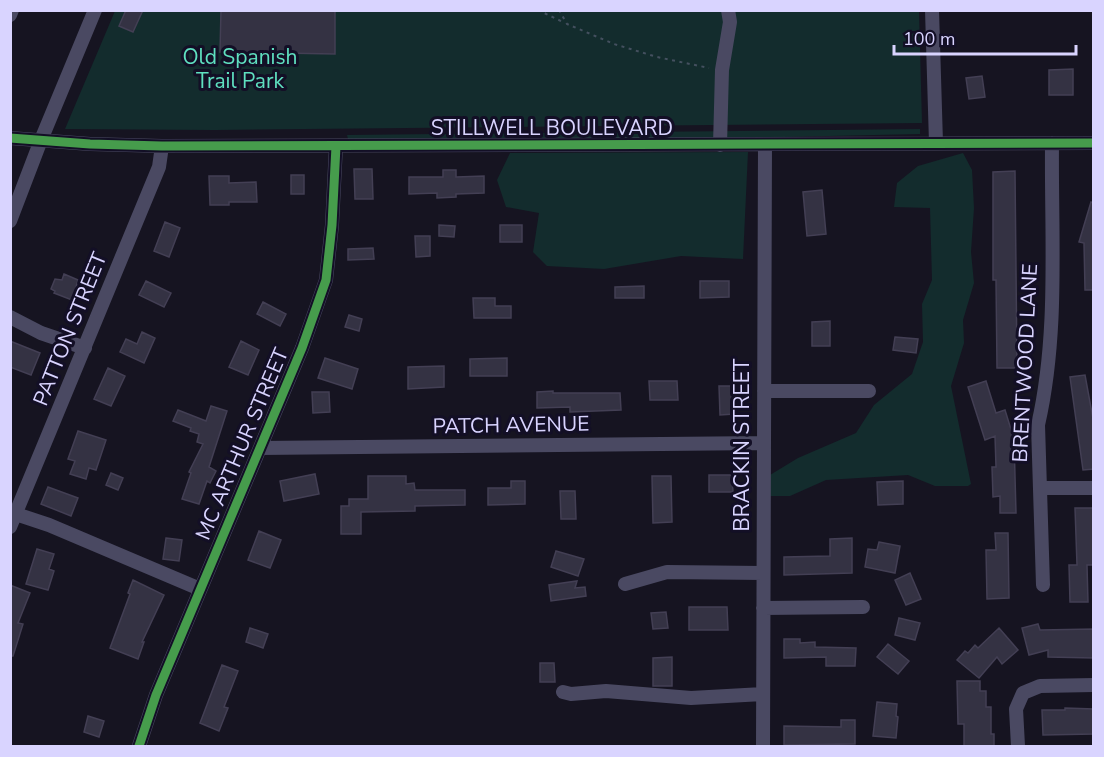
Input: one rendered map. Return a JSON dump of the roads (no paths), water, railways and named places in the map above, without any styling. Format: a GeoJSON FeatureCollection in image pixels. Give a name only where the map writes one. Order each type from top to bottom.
{"type":"FeatureCollection","features":[{"type":"Feature","properties":{"kind":"street"},"geometry":{"type":"LineString","coordinates":[[10,221],[15,197],[41,141],[95,10]]}},
{"type":"Feature","properties":{"kind":"street"},"geometry":{"type":"LineString","coordinates":[[720,145],[723,69],[730,22],[728,10]]}},
{"type":"Feature","properties":{"kind":"street"},"geometry":{"type":"LineString","coordinates":[[932,10],[936,143]]}},
{"type":"Feature","properties":{"kind":"street","name":"STILLWELL BOULEVARD"},"geometry":{"type":"LineString","coordinates":[[10,138],[162,146],[1094,143]]}},
{"type":"Feature","properties":{"kind":"street","name":"BRENTWOOD LANE"},"geometry":{"type":"LineString","coordinates":[[1043,585],[1038,425],[1051,328],[1052,143]]}},
{"type":"Feature","properties":{"kind":"street","name":"BRACKIN STREET"},"geometry":{"type":"LineString","coordinates":[[763,747],[765,144]]}},
{"type":"Feature","properties":{"kind":"street","name":"PATTON STREET"},"geometry":{"type":"LineString","coordinates":[[10,527],[159,167],[162,146]]}},
{"type":"Feature","properties":{"kind":"street","name":"MC ARTHUR STREET"},"geometry":{"type":"LineString","coordinates":[[139,747],[156,695],[302,348],[326,280],[332,233],[336,146]]}},
{"type":"Feature","properties":{"kind":"street"},"geometry":{"type":"LineString","coordinates":[[10,317],[41,333],[85,348]]}},
{"type":"Feature","properties":{"kind":"street"},"geometry":{"type":"LineString","coordinates":[[764,391],[869,391]]}},
{"type":"Feature","properties":{"kind":"street","name":"PATCH AVENUE"},"geometry":{"type":"LineString","coordinates":[[260,448],[764,443]]}},
{"type":"Feature","properties":{"kind":"street"},"geometry":{"type":"LineString","coordinates":[[1040,488],[1094,488]]}},
{"type":"Feature","properties":{"kind":"street"},"geometry":{"type":"LineString","coordinates":[[16,514],[49,525],[200,589]]}},
{"type":"Feature","properties":{"kind":"street"},"geometry":{"type":"LineString","coordinates":[[625,584],[667,572],[763,573]]}},
{"type":"Feature","properties":{"kind":"street"},"geometry":{"type":"LineString","coordinates":[[763,608],[863,607]]}},
{"type":"Feature","properties":{"kind":"street"},"geometry":{"type":"LineString","coordinates":[[1018,747],[1016,709],[1023,693],[1040,686],[1094,686]]}},
{"type":"Feature","properties":{"kind":"street"},"geometry":{"type":"LineString","coordinates":[[563,692],[571,694],[606,691],[691,698],[763,694]]}},
{"type":"Feature","properties":{"kind":"park label","name":"Old Spanish Trail Park"},"geometry":{"type":"Point","coordinates":[240,69]}}]}
